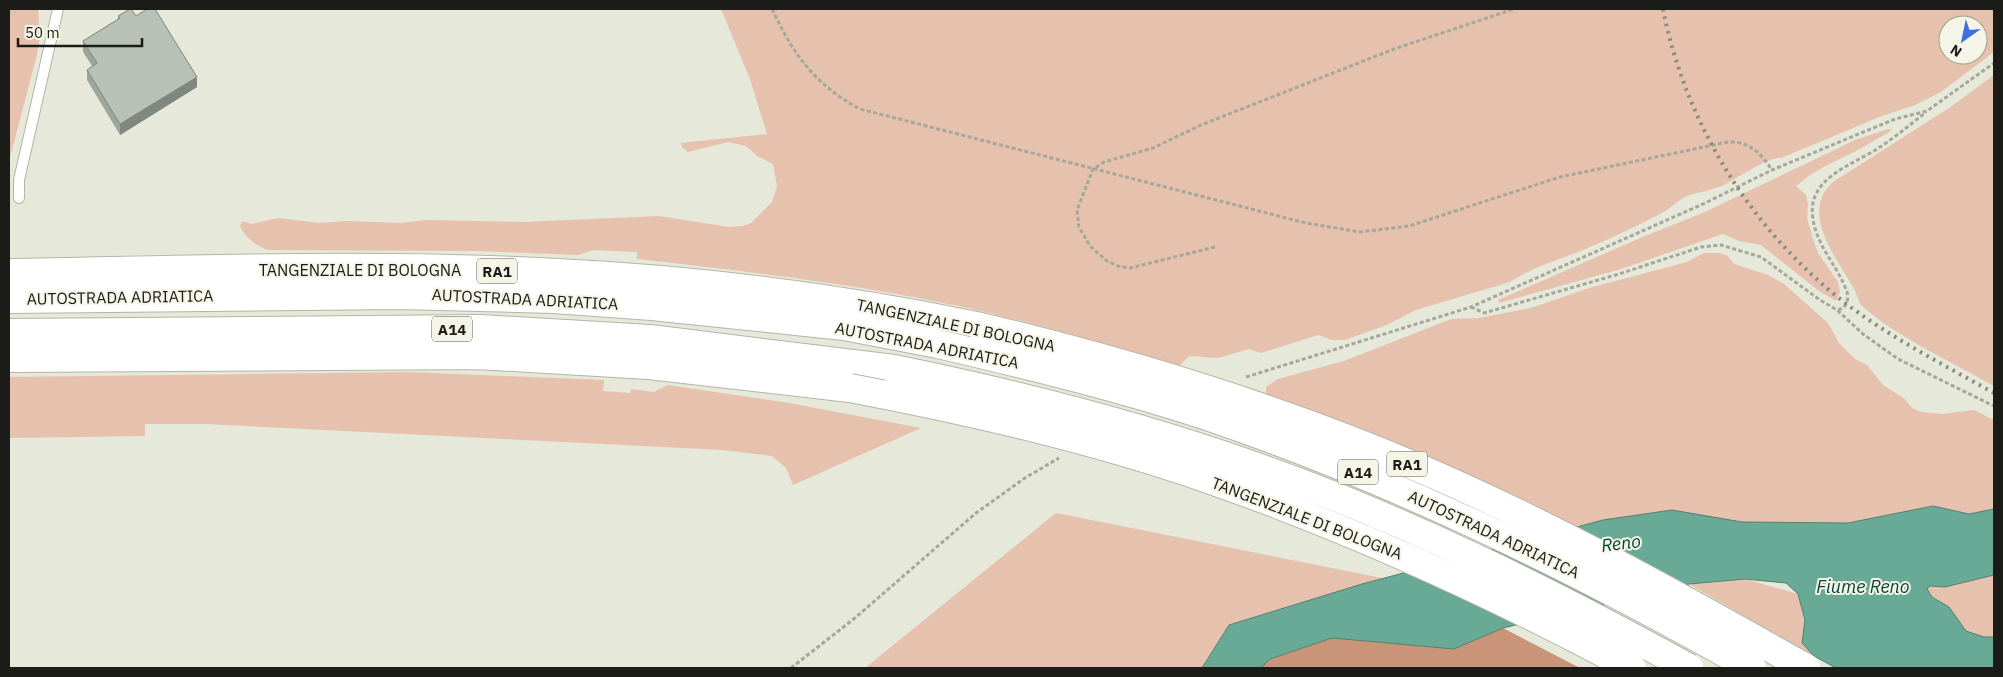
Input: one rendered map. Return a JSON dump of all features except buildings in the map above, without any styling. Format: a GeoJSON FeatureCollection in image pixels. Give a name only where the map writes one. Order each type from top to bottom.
{"type":"FeatureCollection","features":[{"type":"Feature","properties":{"kind":"highway","name":"TANGENZIALE DI BOLOGNA"},"geometry":{"type":"LineString","coordinates":[[9,273],[400,269],[558,273],[710,285],[884,307],[981,327],[1065,347],[1240,400],[1338,435],[1426,471],[1599,554],[1806,668]]}},
{"type":"Feature","properties":{"kind":"highway","name":"AUTOSTRADA ADRIATICA"},"geometry":{"type":"LineString","coordinates":[[9,299],[399,294],[554,298],[844,326],[938,344],[1115,388],[1206,416],[1386,483],[1560,564],[1752,668]]}},
{"type":"Feature","properties":{"kind":"highway","name":"AUTOSTRADA ADRIATICA"},"geometry":{"type":"LineString","coordinates":[[9,333],[388,329],[526,331],[690,343],[894,369],[977,386],[1071,409],[1164,436],[1263,469],[1344,500],[1517,578],[1689,668]]}},
{"type":"Feature","properties":{"kind":"highway","name":"TANGENZIALE DI BOLOGNA"},"geometry":{"type":"LineString","coordinates":[[9,358],[390,354],[537,358],[650,365],[850,388],[933,404],[1027,426],[1121,452],[1210,480],[1301,513],[1477,588],[1632,668]]}},
{"type":"Feature","properties":{"kind":"lane"},"geometry":{"type":"LineString","coordinates":[[19,198],[19,180],[58,9]]}},
{"type":"Feature","properties":{"kind":"path"},"geometry":{"type":"LineString","coordinates":[[772,9],[804,66],[840,98],[860,109],[1306,223],[1360,232],[1409,226],[1560,177],[1728,142],[1750,145],[1766,160],[1772,170]]}},
{"type":"Feature","properties":{"kind":"path"},"geometry":{"type":"LineString","coordinates":[[1215,247],[1130,268],[1118,266],[1107,261],[1082,236],[1077,220],[1077,210],[1093,169],[1104,162],[1152,148],[1201,125],[1385,53],[1514,9]]}},
{"type":"Feature","properties":{"kind":"path"},"geometry":{"type":"LineString","coordinates":[[1837,310],[1846,306],[1847,292],[1818,235],[1813,220],[1814,195],[1834,173],[1878,149],[1994,63]]}},
{"type":"Feature","properties":{"kind":"path"},"geometry":{"type":"LineString","coordinates":[[1246,378],[1471,307],[1704,204],[1772,170],[1895,119],[1928,111]]}},
{"type":"Feature","properties":{"kind":"path"},"geometry":{"type":"LineString","coordinates":[[1471,307],[1484,313],[1619,274],[1701,247],[1721,244],[1761,257],[1825,304],[1837,310],[1863,334],[1898,359],[1994,406]]}},
{"type":"Feature","properties":{"kind":"path"},"geometry":{"type":"LineString","coordinates":[[791,668],[855,618],[976,513],[1025,478],[1059,458]]}},
{"type":"Feature","properties":{"kind":"shaded area"},"geometry":{"type":"Polygon","coordinates":[[[9,9],[38,9],[40,36],[37,55],[9,161],[9,9]]]}},
{"type":"Feature","properties":{"kind":"shaded area"},"geometry":{"type":"Polygon","coordinates":[[[721,9],[1994,9],[1994,52],[1988,57],[1988,15],[1938,15],[1938,65],[1977,65],[1941,92],[1915,105],[1882,116],[1781,158],[1769,160],[1724,185],[1687,196],[1662,213],[1608,239],[1538,267],[1510,282],[1416,310],[1387,325],[1345,340],[1332,340],[1318,335],[1261,353],[1249,349],[1218,358],[1189,356],[1179,366],[1045,327],[963,307],[842,285],[760,273],[637,259],[637,252],[593,250],[578,255],[476,251],[270,250],[252,241],[240,226],[242,221],[252,224],[278,218],[320,223],[346,221],[402,223],[426,220],[523,222],[659,216],[729,227],[743,226],[751,223],[772,202],[777,186],[773,164],[757,156],[746,146],[728,142],[688,152],[682,147],[681,143],[767,134],[750,79],[721,9]]]}},
{"type":"Feature","properties":{"kind":"shaded area"},"geometry":{"type":"Polygon","coordinates":[[[1994,75],[1994,386],[1892,329],[1863,307],[1830,249],[1820,220],[1819,207],[1823,194],[1833,182],[1949,108],[1994,75]]]}},
{"type":"Feature","properties":{"kind":"shaded area"},"geometry":{"type":"Polygon","coordinates":[[[1892,129],[1860,149],[1829,164],[1796,186],[1806,195],[1808,205],[1807,218],[1818,253],[1838,282],[1840,292],[1836,301],[1819,291],[1761,245],[1739,241],[1723,234],[1621,269],[1499,303],[1498,300],[1705,212],[1855,140],[1892,129]]]}},
{"type":"Feature","properties":{"kind":"shaded area"},"geometry":{"type":"Polygon","coordinates":[[[1704,253],[1719,253],[1728,256],[1734,264],[1768,275],[1784,284],[1828,323],[1839,343],[1855,359],[1867,365],[1883,385],[1905,399],[1912,408],[1921,412],[1942,414],[1974,410],[1994,420],[1994,509],[1969,514],[1933,506],[1848,523],[1742,522],[1652,513],[1575,526],[1456,470],[1341,422],[1266,395],[1266,387],[1278,379],[1344,361],[1451,319],[1480,318],[1534,307],[1589,288],[1687,262],[1704,253]]]}},
{"type":"Feature","properties":{"kind":"shaded area"},"geometry":{"type":"Polygon","coordinates":[[[408,372],[604,380],[603,391],[630,393],[631,389],[654,392],[668,385],[789,403],[921,428],[793,485],[786,468],[772,456],[723,450],[206,424],[145,424],[145,436],[9,438],[9,377],[408,372]]]}},
{"type":"Feature","properties":{"kind":"shaded area"},"geometry":{"type":"Polygon","coordinates":[[[1056,513],[1387,579],[1362,584],[1229,625],[1202,668],[865,668],[1056,513]]]}},
{"type":"Feature","properties":{"kind":"shaded area"},"geometry":{"type":"Polygon","coordinates":[[[1994,575],[1994,637],[1984,637],[1966,631],[1949,607],[1932,596],[1927,589],[1930,586],[1945,587],[1994,575]]]}},
{"type":"Feature","properties":{"kind":"shaded area"},"geometry":{"type":"Polygon","coordinates":[[[1745,579],[1798,594],[1814,656],[1689,584],[1745,579]]]}},
{"type":"Feature","properties":{"kind":"shaded area"},"geometry":{"type":"Polygon","coordinates":[[[1503,628],[1580,668],[1261,668],[1270,659],[1332,638],[1454,649],[1503,628]]]}},
{"type":"Feature","properties":{"kind":"water","name":"Fiume Reno"},"geometry":{"type":"Polygon","coordinates":[[[1933,506],[1969,514],[1994,509],[1994,575],[1945,587],[1930,586],[1927,589],[1932,597],[1949,607],[1966,631],[1984,637],[1994,637],[1994,668],[1836,668],[1814,656],[1802,643],[1805,620],[1798,594],[1786,583],[1745,579],[1689,584],[1503,628],[1454,649],[1332,638],[1270,659],[1261,668],[1202,668],[1229,625],[1362,584],[1603,520],[1672,510],[1742,522],[1848,523],[1933,506]]]}},
{"type":"Feature","properties":{"kind":"railway"},"geometry":{"type":"LineString","coordinates":[[1663,9],[1674,55],[1690,99],[1710,142],[1734,183],[1762,221],[1794,257],[1828,289],[1866,318],[1913,348],[1994,393]]}},
{"type":"Feature","properties":{"kind":"water label","name":"Reno"},"geometry":{"type":"Point","coordinates":[1621,543]}}]}
